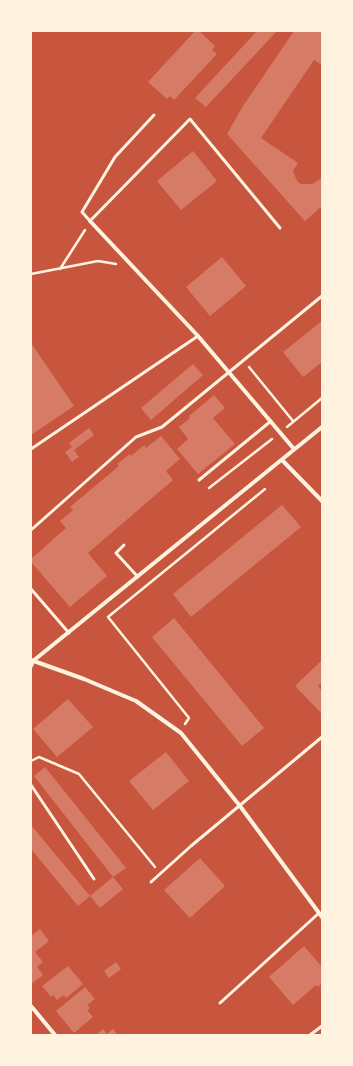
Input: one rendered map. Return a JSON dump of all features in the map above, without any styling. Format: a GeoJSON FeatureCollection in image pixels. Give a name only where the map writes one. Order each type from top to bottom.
{"type":"FeatureCollection","features":[{"type":"Feature","properties":{"kind":"street"},"geometry":{"type":"LineString","coordinates":[[90,221],[198,336],[294,449]]}},
{"type":"Feature","properties":{"kind":"street"},"geometry":{"type":"LineString","coordinates":[[31,666],[32,661],[69,633],[322,427]]}},
{"type":"Feature","properties":{"kind":"street"},"geometry":{"type":"LineString","coordinates":[[282,460],[322,501]]}},
{"type":"Feature","properties":{"kind":"street"},"geometry":{"type":"LineString","coordinates":[[32,661],[84,679],[136,701],[181,733],[240,806],[322,918]]}},
{"type":"Feature","properties":{"kind":"street"},"geometry":{"type":"LineString","coordinates":[[31,1006],[55,1035]]}},
{"type":"Feature","properties":{"kind":"lane"},"geometry":{"type":"LineString","coordinates":[[154,115],[115,157],[82,212],[90,221],[190,119],[280,228]]}},
{"type":"Feature","properties":{"kind":"lane"},"geometry":{"type":"LineString","coordinates":[[31,530],[136,437],[162,427],[322,296]]}},
{"type":"Feature","properties":{"kind":"lane"},"geometry":{"type":"LineString","coordinates":[[31,449],[198,336]]}},
{"type":"Feature","properties":{"kind":"lane"},"geometry":{"type":"LineString","coordinates":[[199,480],[271,421]]}},
{"type":"Feature","properties":{"kind":"lane"},"geometry":{"type":"LineString","coordinates":[[124,545],[116,552],[138,577]]}},
{"type":"Feature","properties":{"kind":"lane"},"geometry":{"type":"LineString","coordinates":[[31,589],[69,633]]}},
{"type":"Feature","properties":{"kind":"lane"},"geometry":{"type":"LineString","coordinates":[[151,882],[322,737]]}},
{"type":"Feature","properties":{"kind":"lane"},"geometry":{"type":"LineString","coordinates":[[31,785],[94,879]]}},
{"type":"Feature","properties":{"kind":"lane"},"geometry":{"type":"LineString","coordinates":[[220,1003],[319,913]]}},
{"type":"Feature","properties":{"kind":"lane"},"geometry":{"type":"LineString","coordinates":[[310,1035],[322,1026]]}},
{"type":"Feature","properties":{"kind":"path"},"geometry":{"type":"LineString","coordinates":[[60,269],[90,221]]}},
{"type":"Feature","properties":{"kind":"path"},"geometry":{"type":"LineString","coordinates":[[31,274],[98,261],[132,266]]}},
{"type":"Feature","properties":{"kind":"path"},"geometry":{"type":"LineString","coordinates":[[244,360],[293,421]]}},
{"type":"Feature","properties":{"kind":"path"},"geometry":{"type":"LineString","coordinates":[[209,488],[322,398]]}},
{"type":"Feature","properties":{"kind":"path"},"geometry":{"type":"LineString","coordinates":[[181,733],[189,718],[108,617],[271,484]]}},
{"type":"Feature","properties":{"kind":"path"},"geometry":{"type":"LineString","coordinates":[[31,760],[39,757],[79,774],[161,873]]}},
{"type":"Feature","properties":{"kind":"building"},"geometry":{"type":"Polygon","coordinates":[[[195,31],[199,31],[215,46],[212,50],[217,54],[174,100],[170,96],[167,99],[148,82],[195,31]]]}},
{"type":"Feature","properties":{"kind":"building"},"geometry":{"type":"Polygon","coordinates":[[[257,31],[277,31],[206,107],[195,98],[257,31]]]}},
{"type":"Feature","properties":{"kind":"building"},"geometry":{"type":"Polygon","coordinates":[[[294,31],[322,31],[322,65],[314,60],[261,138],[298,163],[293,171],[297,181],[301,184],[312,184],[322,178],[322,206],[305,221],[227,134],[243,106],[294,31]]]}},
{"type":"Feature","properties":{"kind":"building"},"geometry":{"type":"Polygon","coordinates":[[[193,151],[217,181],[181,210],[157,181],[193,151]]]}},
{"type":"Feature","properties":{"kind":"building"},"geometry":{"type":"Polygon","coordinates":[[[222,257],[246,286],[210,316],[186,287],[222,257]]]}},
{"type":"Feature","properties":{"kind":"building"},"geometry":{"type":"Polygon","coordinates":[[[322,321],[322,362],[303,377],[283,352],[322,321]]]}},
{"type":"Feature","properties":{"kind":"building"},"geometry":{"type":"Polygon","coordinates":[[[31,343],[74,406],[31,435],[31,343]]]}},
{"type":"Feature","properties":{"kind":"building"},"geometry":{"type":"Polygon","coordinates":[[[193,364],[203,375],[151,420],[141,408],[193,364]]]}},
{"type":"Feature","properties":{"kind":"building"},"geometry":{"type":"Polygon","coordinates":[[[214,395],[225,408],[213,418],[235,444],[198,474],[177,449],[188,439],[179,427],[190,418],[189,416],[214,395]]]}},
{"type":"Feature","properties":{"kind":"building"},"geometry":{"type":"Polygon","coordinates":[[[89,428],[94,435],[74,450],[79,457],[72,462],[65,452],[72,447],[69,443],[89,428]]]}},
{"type":"Feature","properties":{"kind":"building"},"geometry":{"type":"Polygon","coordinates":[[[161,436],[180,459],[166,471],[173,480],[88,553],[107,576],[70,607],[31,562],[31,559],[66,528],[60,521],[73,510],[70,507],[119,466],[117,464],[130,454],[131,456],[144,445],[146,448],[161,436]]]}},
{"type":"Feature","properties":{"kind":"building"},"geometry":{"type":"Polygon","coordinates":[[[282,505],[301,527],[191,617],[173,594],[282,505]]]}},
{"type":"Feature","properties":{"kind":"building"},"geometry":{"type":"Polygon","coordinates":[[[174,618],[264,728],[242,746],[152,637],[174,618]]]}},
{"type":"Feature","properties":{"kind":"building"},"geometry":{"type":"Polygon","coordinates":[[[322,660],[322,682],[318,686],[322,691],[322,714],[295,686],[322,660]]]}},
{"type":"Feature","properties":{"kind":"building"},"geometry":{"type":"Polygon","coordinates":[[[68,699],[93,727],[57,757],[33,729],[68,699]]]}},
{"type":"Feature","properties":{"kind":"building"},"geometry":{"type":"Polygon","coordinates":[[[166,752],[189,781],[153,810],[129,781],[166,752]]]}},
{"type":"Feature","properties":{"kind":"building"},"geometry":{"type":"Polygon","coordinates":[[[45,767],[126,868],[113,877],[34,776],[45,767]]]}},
{"type":"Feature","properties":{"kind":"building"},"geometry":{"type":"Polygon","coordinates":[[[31,825],[90,896],[78,906],[31,849],[31,825]]]}},
{"type":"Feature","properties":{"kind":"building"},"geometry":{"type":"Polygon","coordinates":[[[200,858],[225,886],[190,918],[164,890],[200,858]]]}},
{"type":"Feature","properties":{"kind":"building"},"geometry":{"type":"Polygon","coordinates":[[[113,877],[123,889],[100,908],[90,896],[113,877]]]}},
{"type":"Feature","properties":{"kind":"building"},"geometry":{"type":"Polygon","coordinates":[[[40,929],[49,941],[35,952],[43,962],[37,967],[43,975],[31,984],[31,936],[40,929]]]}},
{"type":"Feature","properties":{"kind":"building"},"geometry":{"type":"Polygon","coordinates":[[[304,946],[322,967],[322,983],[318,987],[316,985],[293,1005],[269,977],[304,946]]]}},
{"type":"Feature","properties":{"kind":"building"},"geometry":{"type":"Polygon","coordinates":[[[116,962],[121,969],[109,978],[104,971],[116,962]]]}},
{"type":"Feature","properties":{"kind":"building"},"geometry":{"type":"Polygon","coordinates":[[[68,966],[83,984],[66,998],[64,995],[57,1000],[53,995],[51,997],[42,986],[68,966]]]}},
{"type":"Feature","properties":{"kind":"building"},"geometry":{"type":"Polygon","coordinates":[[[85,987],[95,999],[87,1005],[90,1008],[87,1010],[93,1017],[74,1033],[56,1011],[85,987]]]}},
{"type":"Feature","properties":{"kind":"building"},"geometry":{"type":"Polygon","coordinates":[[[103,1029],[107,1034],[113,1029],[118,1035],[96,1035],[103,1029]]]}}]}
